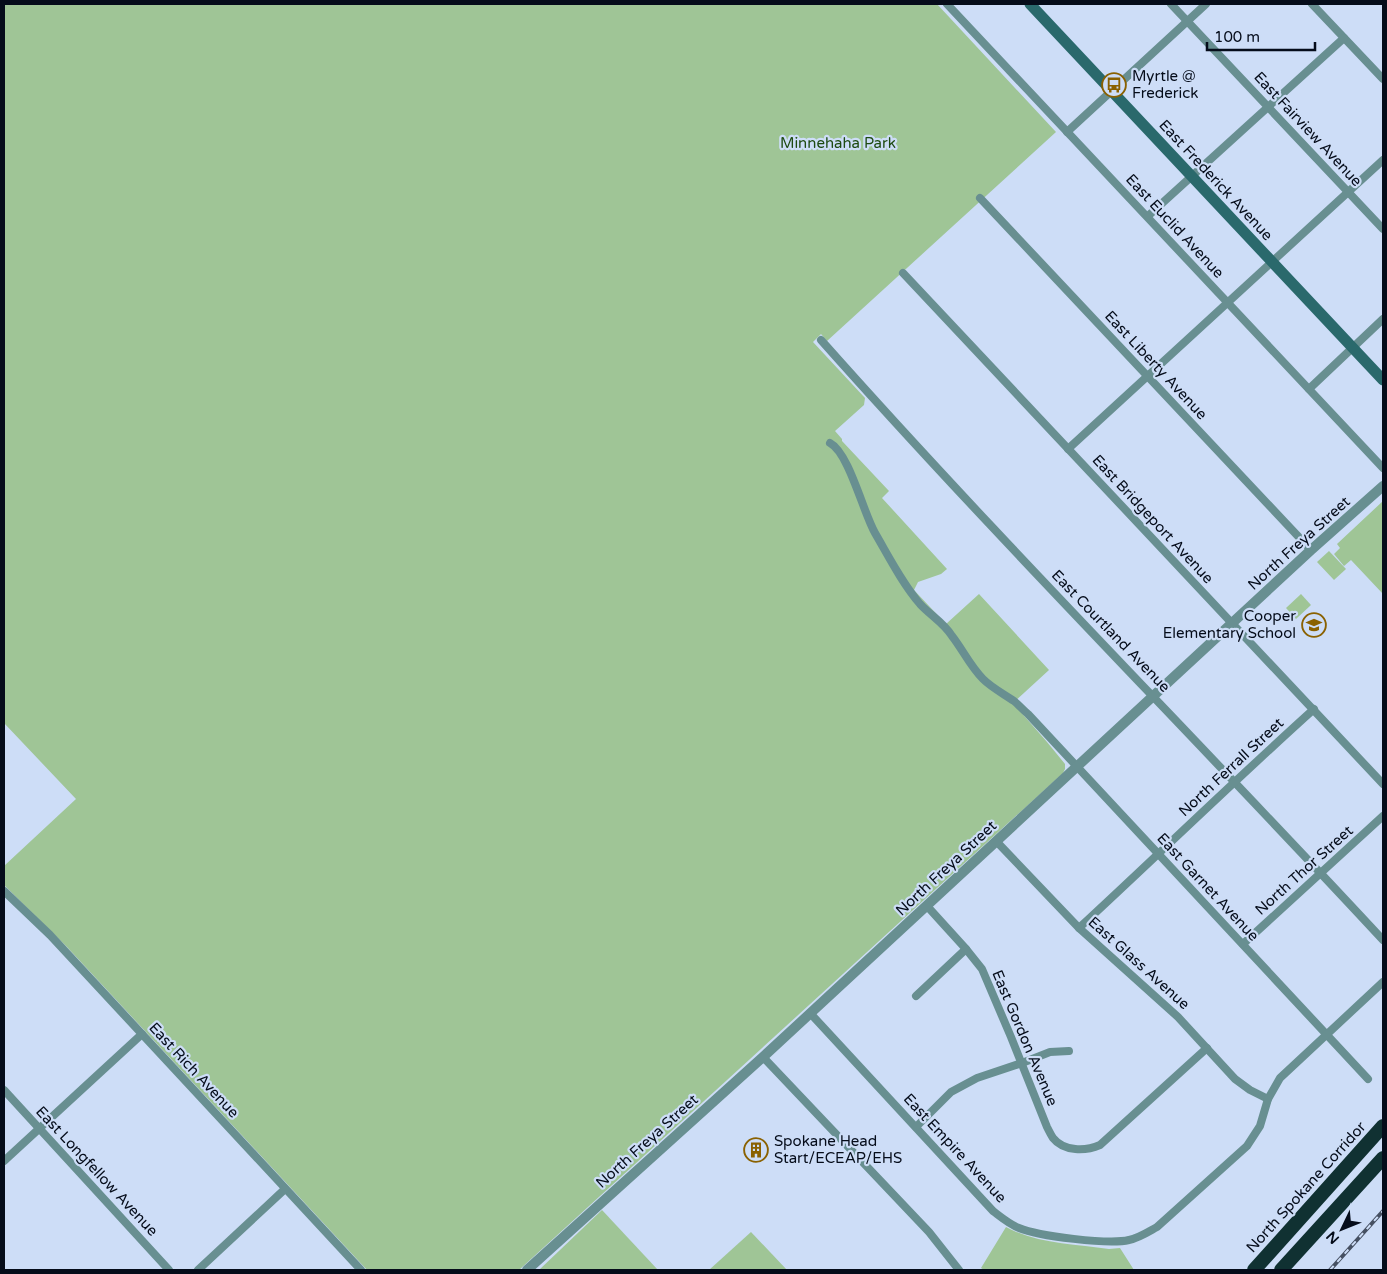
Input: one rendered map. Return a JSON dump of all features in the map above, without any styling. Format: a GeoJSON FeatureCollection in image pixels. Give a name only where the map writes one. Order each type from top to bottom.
{"type":"FeatureCollection","features":[{"type":"Feature","properties":{"kind":"highway","name":"North Spokane Corridor"},"geometry":{"type":"LineString","coordinates":[[1254,1270],[1383,1126]]}},
{"type":"Feature","properties":{"kind":"highway"},"geometry":{"type":"LineString","coordinates":[[1280,1270],[1383,1158]]}},
{"type":"Feature","properties":{"kind":"main road","name":"East Frederick Avenue"},"geometry":{"type":"LineString","coordinates":[[1030,4],[1383,378]]}},
{"type":"Feature","properties":{"kind":"street","name":"East Euclid Avenue"},"geometry":{"type":"LineString","coordinates":[[947,4],[1383,468]]}},
{"type":"Feature","properties":{"kind":"street","name":"East Fairview Avenue"},"geometry":{"type":"LineString","coordinates":[[1171,4],[1383,229]]}},
{"type":"Feature","properties":{"kind":"street"},"geometry":{"type":"LineString","coordinates":[[1067,132],[1206,4]]}},
{"type":"Feature","properties":{"kind":"street"},"geometry":{"type":"LineString","coordinates":[[1312,4],[1383,79]]}},
{"type":"Feature","properties":{"kind":"street"},"geometry":{"type":"LineString","coordinates":[[1148,216],[1344,38]]}},
{"type":"Feature","properties":{"kind":"street"},"geometry":{"type":"LineString","coordinates":[[1068,449],[1383,160]]}},
{"type":"Feature","properties":{"kind":"street","name":"East Liberty Avenue"},"geometry":{"type":"LineString","coordinates":[[980,198],[1311,550]]}},
{"type":"Feature","properties":{"kind":"street","name":"East Bridgeport Avenue"},"geometry":{"type":"LineString","coordinates":[[904,274],[1383,784]]}},
{"type":"Feature","properties":{"kind":"street"},"geometry":{"type":"LineString","coordinates":[[1310,389],[1383,320]]}},
{"type":"Feature","properties":{"kind":"street","name":"East Courtland Avenue"},"geometry":{"type":"LineString","coordinates":[[821,340],[989,524],[1235,781],[1383,940]]}},
{"type":"Feature","properties":{"kind":"street","name":"East Garnet Avenue"},"geometry":{"type":"LineString","coordinates":[[830,443],[837,448],[856,486],[872,528],[913,594],[944,625],[984,680],[1016,702],[1028,714],[1368,1079]]}},
{"type":"Feature","properties":{"kind":"street","name":"North Freya Street"},"geometry":{"type":"LineString","coordinates":[[527,1270],[997,842],[1311,550],[1383,486]]}},
{"type":"Feature","properties":{"kind":"street","name":"North Ferrall Street"},"geometry":{"type":"LineString","coordinates":[[1079,928],[1314,709]]}},
{"type":"Feature","properties":{"kind":"street","name":"North Thor Street"},"geometry":{"type":"LineString","coordinates":[[1243,944],[1383,816]]}},
{"type":"Feature","properties":{"kind":"street","name":"East Glass Avenue"},"geometry":{"type":"LineString","coordinates":[[997,842],[1079,928],[1178,1017],[1235,1079],[1250,1090],[1268,1099]]}},
{"type":"Feature","properties":{"kind":"street","name":"East Rich Avenue"},"geometry":{"type":"LineString","coordinates":[[4,891],[50,935],[361,1270]]}},
{"type":"Feature","properties":{"kind":"street","name":"East Gordon Avenue"},"geometry":{"type":"LineString","coordinates":[[926,906],[982,969],[1047,1127],[1054,1139],[1062,1145],[1074,1149],[1090,1149],[1100,1145],[1207,1048]]}},
{"type":"Feature","properties":{"kind":"street"},"geometry":{"type":"LineString","coordinates":[[916,996],[966,949]]}},
{"type":"Feature","properties":{"kind":"street","name":"East Empire Avenue"},"geometry":{"type":"LineString","coordinates":[[810,1012],[993,1211],[1008,1223],[1037,1234],[1113,1242],[1129,1240],[1157,1227],[1247,1146],[1260,1126],[1268,1099],[1280,1078],[1383,982]]}},
{"type":"Feature","properties":{"kind":"street"},"geometry":{"type":"LineString","coordinates":[[4,1161],[142,1034]]}},
{"type":"Feature","properties":{"kind":"street"},"geometry":{"type":"LineString","coordinates":[[916,1127],[951,1092],[977,1078],[1050,1052],[1069,1051]]}},
{"type":"Feature","properties":{"kind":"street"},"geometry":{"type":"LineString","coordinates":[[762,1057],[929,1232],[959,1270]]}},
{"type":"Feature","properties":{"kind":"street","name":"East Longfellow Avenue"},"geometry":{"type":"LineString","coordinates":[[4,1090],[169,1270]]}},
{"type":"Feature","properties":{"kind":"street"},"geometry":{"type":"LineString","coordinates":[[198,1270],[285,1189]]}},
{"type":"Feature","properties":{"kind":"green space","name":"Minnehaha Park"},"geometry":{"type":"Polygon","coordinates":[[[4,4],[937,4],[1056,132],[827,341],[821,334],[813,342],[865,398],[864,405],[835,431],[889,491],[882,498],[947,569],[941,574],[918,582],[914,590],[946,624],[979,594],[1049,670],[1013,703],[1065,764],[1065,769],[1063,773],[519,1270],[367,1270],[67,947],[4,885],[4,866],[76,799],[4,723],[4,4]]]}},
{"type":"Feature","properties":{"kind":"green space"},"geometry":{"type":"Polygon","coordinates":[[[1383,501],[1383,594],[1351,560],[1344,566],[1334,554],[1340,548],[1337,544],[1383,501]]]}},
{"type":"Feature","properties":{"kind":"green space"},"geometry":{"type":"Polygon","coordinates":[[[1329,551],[1346,569],[1334,580],[1317,562],[1329,551]]]}},
{"type":"Feature","properties":{"kind":"green space"},"geometry":{"type":"Polygon","coordinates":[[[1301,594],[1311,605],[1296,619],[1286,608],[1301,594]]]}},
{"type":"Feature","properties":{"kind":"green space"},"geometry":{"type":"Polygon","coordinates":[[[602,1210],[658,1270],[539,1270],[602,1210]]]}},
{"type":"Feature","properties":{"kind":"green space"},"geometry":{"type":"Polygon","coordinates":[[[1006,1227],[1018,1233],[1043,1240],[1109,1249],[1120,1248],[1134,1270],[984,1270],[981,1268],[1006,1227]]]}},
{"type":"Feature","properties":{"kind":"green space"},"geometry":{"type":"Polygon","coordinates":[[[751,1232],[787,1270],[709,1270],[751,1232]]]}},
{"type":"Feature","properties":{"kind":"railway"},"geometry":{"type":"LineString","coordinates":[[1330,1270],[1383,1211]]}},
{"type":"Feature","properties":{"kind":"place","name":"Myrtle @ Frederick"},"geometry":{"type":"Point","coordinates":[1114,85]}},
{"type":"Feature","properties":{"kind":"place","name":"Cooper Elementary School"},"geometry":{"type":"Point","coordinates":[1314,625]}},
{"type":"Feature","properties":{"kind":"place","name":"Spokane Head Start/ECEAP/EHS"},"geometry":{"type":"Point","coordinates":[756,1150]}}]}
